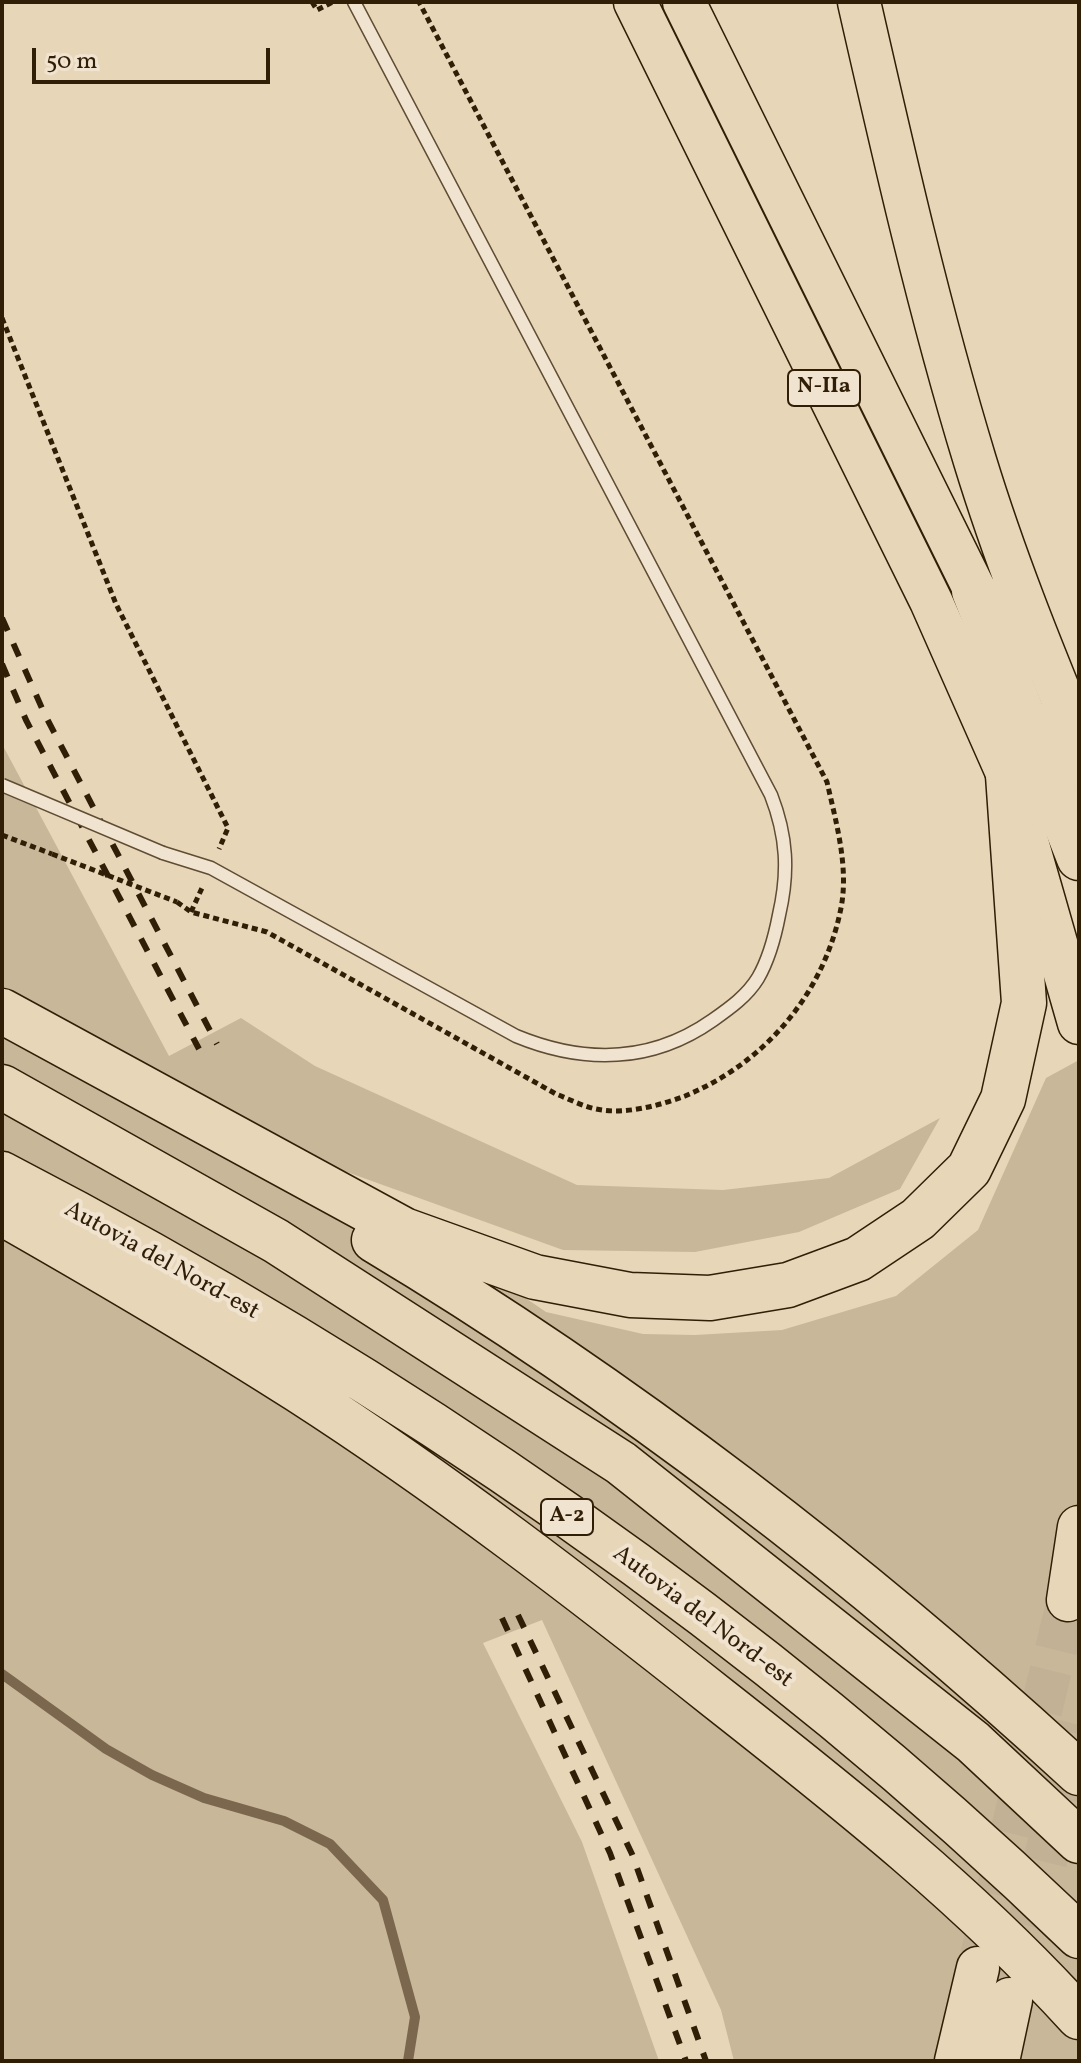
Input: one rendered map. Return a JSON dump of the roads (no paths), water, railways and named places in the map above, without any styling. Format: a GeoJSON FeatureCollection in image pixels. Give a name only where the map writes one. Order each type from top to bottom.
{"type":"FeatureCollection","features":[{"type":"Feature","properties":{"kind":"highway","name":"N-IIa"},"geometry":{"type":"LineString","coordinates":[[635,2],[931,601],[1008,775],[1079,1023]]}},
{"type":"Feature","properties":{"kind":"highway","name":"N-IIa"},"geometry":{"type":"LineString","coordinates":[[684,2],[974,591]]}},
{"type":"Feature","properties":{"kind":"highway"},"geometry":{"type":"LineString","coordinates":[[859,2],[906,206],[975,461],[1010,564],[1079,740]]}},
{"type":"Feature","properties":{"kind":"highway"},"geometry":{"type":"LineString","coordinates":[[974,591],[1079,793]]}},
{"type":"Feature","properties":{"kind":"highway"},"geometry":{"type":"LineString","coordinates":[[974,591],[1079,858]]}},
{"type":"Feature","properties":{"kind":"highway"},"geometry":{"type":"LineString","coordinates":[[2,1011],[404,1230],[535,1277],[630,1295],[694,1298],[788,1285],[858,1259],[918,1219],[969,1169],[1003,1099],[1024,1003],[1008,775]]}},
{"type":"Feature","properties":{"kind":"highway"},"geometry":{"type":"LineString","coordinates":[[2,1037],[268,1176],[443,1281],[813,1544],[1079,1773]]}},
{"type":"Feature","properties":{"kind":"highway"},"geometry":{"type":"LineString","coordinates":[[2,1087],[276,1241],[621,1463],[973,1742],[1079,1841]]}},
{"type":"Feature","properties":{"kind":"highway","name":"Autovia del Nord-est"},"geometry":{"type":"LineString","coordinates":[[2,1174],[121,1236],[260,1317],[537,1495],[800,1692],[925,1795],[1079,1936]]}},
{"type":"Feature","properties":{"kind":"highway"},"geometry":{"type":"LineString","coordinates":[[2,1213],[126,1283],[301,1392],[482,1518],[820,1779],[941,1881],[1079,2017]]}},
{"type":"Feature","properties":{"kind":"highway"},"geometry":{"type":"LineString","coordinates":[[1068,1600],[1079,1527]]}},
{"type":"Feature","properties":{"kind":"highway"},"geometry":{"type":"LineString","coordinates":[[956,2061],[978,1968]]}},
{"type":"Feature","properties":{"kind":"highway"},"geometry":{"type":"LineString","coordinates":[[997,2061],[1010,2000]]}},
{"type":"Feature","properties":{"kind":"lane"},"geometry":{"type":"LineString","coordinates":[[2,785],[163,853],[211,868],[516,1036],[548,1050],[587,1056],[652,1052],[706,1025],[735,1005],[762,969],[771,947],[783,896],[786,859],[783,826],[771,795],[354,2]]}},
{"type":"Feature","properties":{"kind":"waterway"},"geometry":{"type":"LineString","coordinates":[[2,1674],[106,1749],[152,1775],[204,1798],[284,1821],[330,1844],[383,1900],[415,2017],[408,2061]]}},
{"type":"Feature","properties":{"kind":"tunnel"},"geometry":{"type":"LineString","coordinates":[[981,1956],[1068,1600]]}},
{"type":"Feature","properties":{"kind":"tunnel"},"geometry":{"type":"LineString","coordinates":[[1013,1990],[1079,1725]]}},
{"type":"Feature","properties":{"kind":"railway"},"geometry":{"type":"LineString","coordinates":[[2,618],[45,715],[217,1044]]}},
{"type":"Feature","properties":{"kind":"railway"},"geometry":{"type":"LineString","coordinates":[[2,664],[26,720],[199,1049]]}},
{"type":"Feature","properties":{"kind":"railway"},"geometry":{"type":"LineString","coordinates":[[518,1615],[632,1854],[706,2061]]}},
{"type":"Feature","properties":{"kind":"railway"},"geometry":{"type":"LineString","coordinates":[[502,1618],[610,1853],[686,2061]]}}]}
